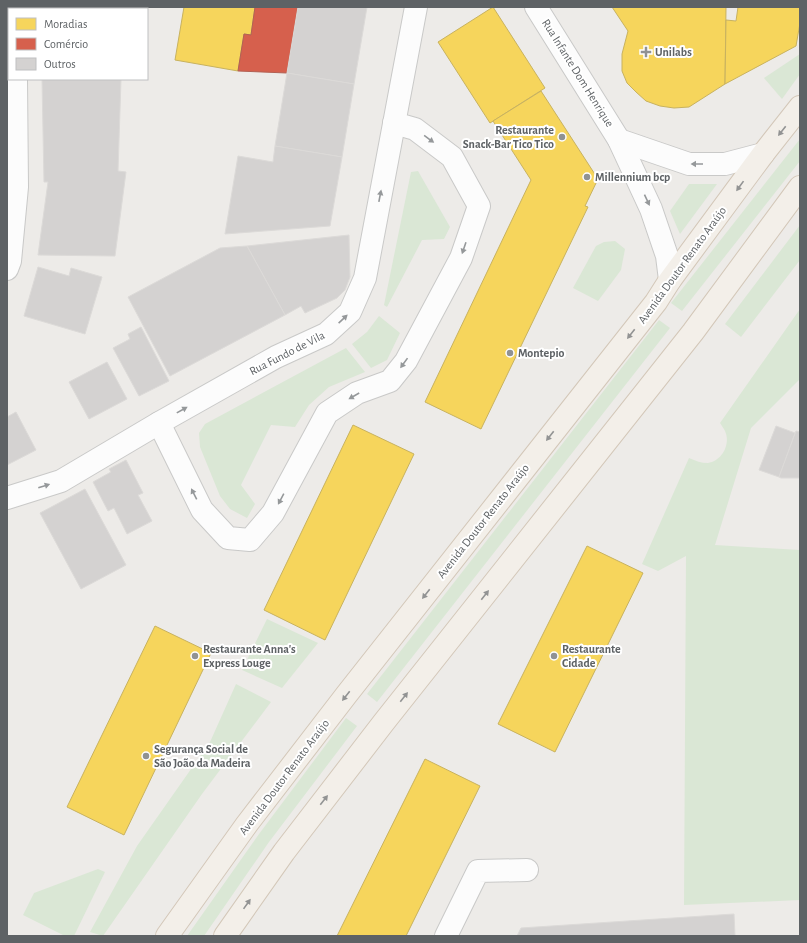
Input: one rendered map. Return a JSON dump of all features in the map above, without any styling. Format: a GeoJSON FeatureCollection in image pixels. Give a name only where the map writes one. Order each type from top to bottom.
{"type":"FeatureCollection","features":[{"type":"Feature","properties":{"kind":"main road","name":"Avenida Doutor Renato Araújo"},"geometry":{"type":"LineString","coordinates":[[167,936],[247,824],[347,694],[656,302],[670,280],[763,154],[800,107]]}},
{"type":"Feature","properties":{"kind":"main road"},"geometry":{"type":"LineString","coordinates":[[225,936],[284,852],[313,814],[692,332],[800,187]]}},
{"type":"Feature","properties":{"kind":"street","name":"Rua Fundo de Vila"},"geometry":{"type":"LineString","coordinates":[[7,498],[61,481],[159,423],[276,357],[326,334],[350,312],[365,278],[416,7]]}},
{"type":"Feature","properties":{"kind":"street","name":"Rua Infante Dom Henrique"},"geometry":{"type":"LineString","coordinates":[[536,7],[619,140],[651,209],[667,256],[670,280]]}},
{"type":"Feature","properties":{"kind":"street"},"geometry":{"type":"LineString","coordinates":[[7,268],[10,261],[17,187],[16,80]]}},
{"type":"Feature","properties":{"kind":"street"},"geometry":{"type":"LineString","coordinates":[[159,423],[202,510],[228,538],[250,540],[273,513],[327,413],[357,393],[390,381],[406,361],[461,258],[479,206],[452,156],[415,129],[394,123]]}},
{"type":"Feature","properties":{"kind":"street","name":"Rua Infante Dom Henrique"},"geometry":{"type":"LineString","coordinates":[[619,140],[689,164],[725,164],[763,154]]}},
{"type":"Feature","properties":{"kind":"street"},"geometry":{"type":"LineString","coordinates":[[446,936],[478,871],[527,870]]}},
{"type":"Feature","properties":{"kind":"green space"},"geometry":{"type":"Polygon","coordinates":[[[800,54],[800,74],[782,99],[764,78],[800,54]]]}},
{"type":"Feature","properties":{"kind":"green space"},"geometry":{"type":"Polygon","coordinates":[[[800,139],[800,161],[682,311],[671,303],[800,139]]]}},
{"type":"Feature","properties":{"kind":"green space"},"geometry":{"type":"Polygon","coordinates":[[[418,171],[450,227],[444,239],[422,240],[387,307],[384,305],[411,172],[418,171]]]}},
{"type":"Feature","properties":{"kind":"green space"},"geometry":{"type":"Polygon","coordinates":[[[689,184],[717,184],[680,234],[670,211],[689,184]]]}},
{"type":"Feature","properties":{"kind":"green space"},"geometry":{"type":"Polygon","coordinates":[[[800,225],[800,260],[741,337],[725,324],[800,225]]]}},
{"type":"Feature","properties":{"kind":"green space"},"geometry":{"type":"Polygon","coordinates":[[[615,241],[625,249],[621,270],[598,301],[573,288],[596,246],[604,242],[615,241]]]}},
{"type":"Feature","properties":{"kind":"green space"},"geometry":{"type":"Polygon","coordinates":[[[800,309],[800,379],[751,428],[715,545],[800,550],[800,900],[684,905],[686,556],[658,571],[642,564],[689,458],[703,463],[713,462],[724,451],[727,436],[720,423],[800,309]]]}},
{"type":"Feature","properties":{"kind":"green space"},"geometry":{"type":"Polygon","coordinates":[[[379,316],[400,333],[387,360],[371,368],[352,344],[367,332],[379,316]]]}},
{"type":"Feature","properties":{"kind":"green space"},"geometry":{"type":"Polygon","coordinates":[[[659,320],[670,328],[377,702],[367,694],[659,320]]]}},
{"type":"Feature","properties":{"kind":"green space"},"geometry":{"type":"Polygon","coordinates":[[[346,348],[365,372],[329,387],[309,405],[295,427],[271,425],[241,485],[255,504],[247,518],[230,509],[220,496],[200,447],[199,433],[205,424],[346,348]]]}},
{"type":"Feature","properties":{"kind":"green space"},"geometry":{"type":"Polygon","coordinates":[[[267,619],[318,643],[282,688],[242,670],[267,619]]]}},
{"type":"Feature","properties":{"kind":"green space"},"geometry":{"type":"Polygon","coordinates":[[[236,684],[271,702],[202,794],[103,936],[90,932],[137,846],[210,742],[236,684]]]}},
{"type":"Feature","properties":{"kind":"green space"},"geometry":{"type":"Polygon","coordinates":[[[346,718],[357,726],[269,842],[204,936],[187,936],[259,834],[346,718]]]}},
{"type":"Feature","properties":{"kind":"green space"},"geometry":{"type":"Polygon","coordinates":[[[98,869],[105,872],[74,936],[65,936],[23,915],[34,893],[98,869]]]}},
{"type":"Feature","properties":{"kind":"building: Moradias"},"geometry":{"type":"Polygon","coordinates":[[[184,7],[255,7],[251,35],[244,34],[238,71],[175,60],[184,7]]]}},
{"type":"Feature","properties":{"kind":"building: Moradias"},"geometry":{"type":"Polygon","coordinates":[[[493,7],[545,88],[490,123],[438,42],[493,7]]]}},
{"type":"Feature","properties":{"kind":"building: Moradias"},"geometry":{"type":"Polygon","coordinates":[[[612,7],[726,7],[725,84],[689,107],[674,108],[660,106],[646,101],[627,83],[622,71],[622,54],[628,31],[612,7]]]}},
{"type":"Feature","properties":{"kind":"building: Moradias"},"geometry":{"type":"Polygon","coordinates":[[[738,7],[800,7],[800,23],[796,46],[725,84],[726,20],[736,21],[738,7]]]}},
{"type":"Feature","properties":{"kind":"building: Moradias"},"geometry":{"type":"Polygon","coordinates":[[[541,91],[598,179],[585,206],[588,207],[481,429],[425,402],[531,180],[493,121],[541,91]]]}},
{"type":"Feature","properties":{"kind":"building: Moradias"},"geometry":{"type":"Polygon","coordinates":[[[353,425],[414,454],[325,640],[264,610],[353,425]]]}},
{"type":"Feature","properties":{"kind":"building: Moradias"},"geometry":{"type":"Polygon","coordinates":[[[587,546],[643,573],[555,752],[498,724],[587,546]]]}},
{"type":"Feature","properties":{"kind":"building: Moradias"},"geometry":{"type":"Polygon","coordinates":[[[155,626],[211,653],[124,835],[67,807],[155,626]]]}},
{"type":"Feature","properties":{"kind":"building: Moradias"},"geometry":{"type":"Polygon","coordinates":[[[425,759],[480,786],[406,936],[337,936],[425,759]]]}},
{"type":"Feature","properties":{"kind":"building: Comércio"},"geometry":{"type":"Polygon","coordinates":[[[255,7],[298,7],[287,73],[238,71],[244,34],[251,35],[255,7]]]}},
{"type":"Feature","properties":{"kind":"building: Outros"},"geometry":{"type":"Polygon","coordinates":[[[47,7],[123,7],[123,8],[47,7]]]}},
{"type":"Feature","properties":{"kind":"building: Outros"},"geometry":{"type":"Polygon","coordinates":[[[298,7],[367,7],[354,84],[287,73],[298,7]]]}},
{"type":"Feature","properties":{"kind":"building: Outros"},"geometry":{"type":"Polygon","coordinates":[[[287,73],[354,84],[342,157],[275,146],[287,73]]]}},
{"type":"Feature","properties":{"kind":"building: Outros"},"geometry":{"type":"Polygon","coordinates":[[[42,80],[121,80],[118,171],[126,172],[115,256],[38,255],[48,182],[44,182],[42,80]]]}},
{"type":"Feature","properties":{"kind":"building: Outros"},"geometry":{"type":"Polygon","coordinates":[[[275,146],[342,157],[330,226],[225,234],[238,156],[273,162],[275,146]]]}},
{"type":"Feature","properties":{"kind":"building: Outros"},"geometry":{"type":"Polygon","coordinates":[[[349,235],[350,277],[345,290],[337,298],[305,313],[301,306],[285,315],[247,246],[349,235]]]}},
{"type":"Feature","properties":{"kind":"building: Outros"},"geometry":{"type":"Polygon","coordinates":[[[247,246],[285,315],[170,376],[128,297],[220,248],[247,246]]]}},
{"type":"Feature","properties":{"kind":"building: Outros"},"geometry":{"type":"Polygon","coordinates":[[[38,267],[69,276],[71,268],[102,277],[85,334],[24,316],[38,267]]]}},
{"type":"Feature","properties":{"kind":"building: Outros"},"geometry":{"type":"Polygon","coordinates":[[[141,327],[169,381],[139,396],[113,348],[130,339],[128,334],[141,327]]]}},
{"type":"Feature","properties":{"kind":"building: Outros"},"geometry":{"type":"Polygon","coordinates":[[[107,362],[127,399],[89,419],[69,382],[107,362]]]}},
{"type":"Feature","properties":{"kind":"building: Outros"},"geometry":{"type":"Polygon","coordinates":[[[16,412],[36,450],[7,465],[7,417],[16,412]]]}},
{"type":"Feature","properties":{"kind":"building: Outros"},"geometry":{"type":"Polygon","coordinates":[[[776,426],[795,433],[779,477],[759,470],[776,426]]]}},
{"type":"Feature","properties":{"kind":"building: Outros"},"geometry":{"type":"Polygon","coordinates":[[[796,431],[800,432],[800,478],[781,478],[779,477],[796,431]]]}},
{"type":"Feature","properties":{"kind":"building: Outros"},"geometry":{"type":"Polygon","coordinates":[[[126,460],[143,493],[138,495],[152,521],[127,534],[114,508],[108,511],[93,482],[111,472],[109,469],[126,460]]]}},
{"type":"Feature","properties":{"kind":"building: Outros"},"geometry":{"type":"Polygon","coordinates":[[[85,489],[126,565],[81,589],[40,513],[85,489]]]}},
{"type":"Feature","properties":{"kind":"building: Outros"},"geometry":{"type":"Polygon","coordinates":[[[734,914],[735,936],[517,936],[521,928],[734,914]]]}},
{"type":"Feature","properties":{"kind":"place","name":"Unilabs"},"geometry":{"type":"Point","coordinates":[646,52]}},
{"type":"Feature","properties":{"kind":"place","name":"Restaurante Snack-Bar Tico Tico"},"geometry":{"type":"Point","coordinates":[562,137]}},
{"type":"Feature","properties":{"kind":"place","name":"Millennium bcp"},"geometry":{"type":"Point","coordinates":[587,177]}},
{"type":"Feature","properties":{"kind":"place","name":"Montepio"},"geometry":{"type":"Point","coordinates":[510,353]}},
{"type":"Feature","properties":{"kind":"place","name":"Restaurante Anna's Express Louge"},"geometry":{"type":"Point","coordinates":[195,656]}},
{"type":"Feature","properties":{"kind":"place","name":"Restaurante Cidade"},"geometry":{"type":"Point","coordinates":[554,656]}},
{"type":"Feature","properties":{"kind":"place","name":"Segurança Social de São João da Madeira"},"geometry":{"type":"Point","coordinates":[146,756]}}]}
